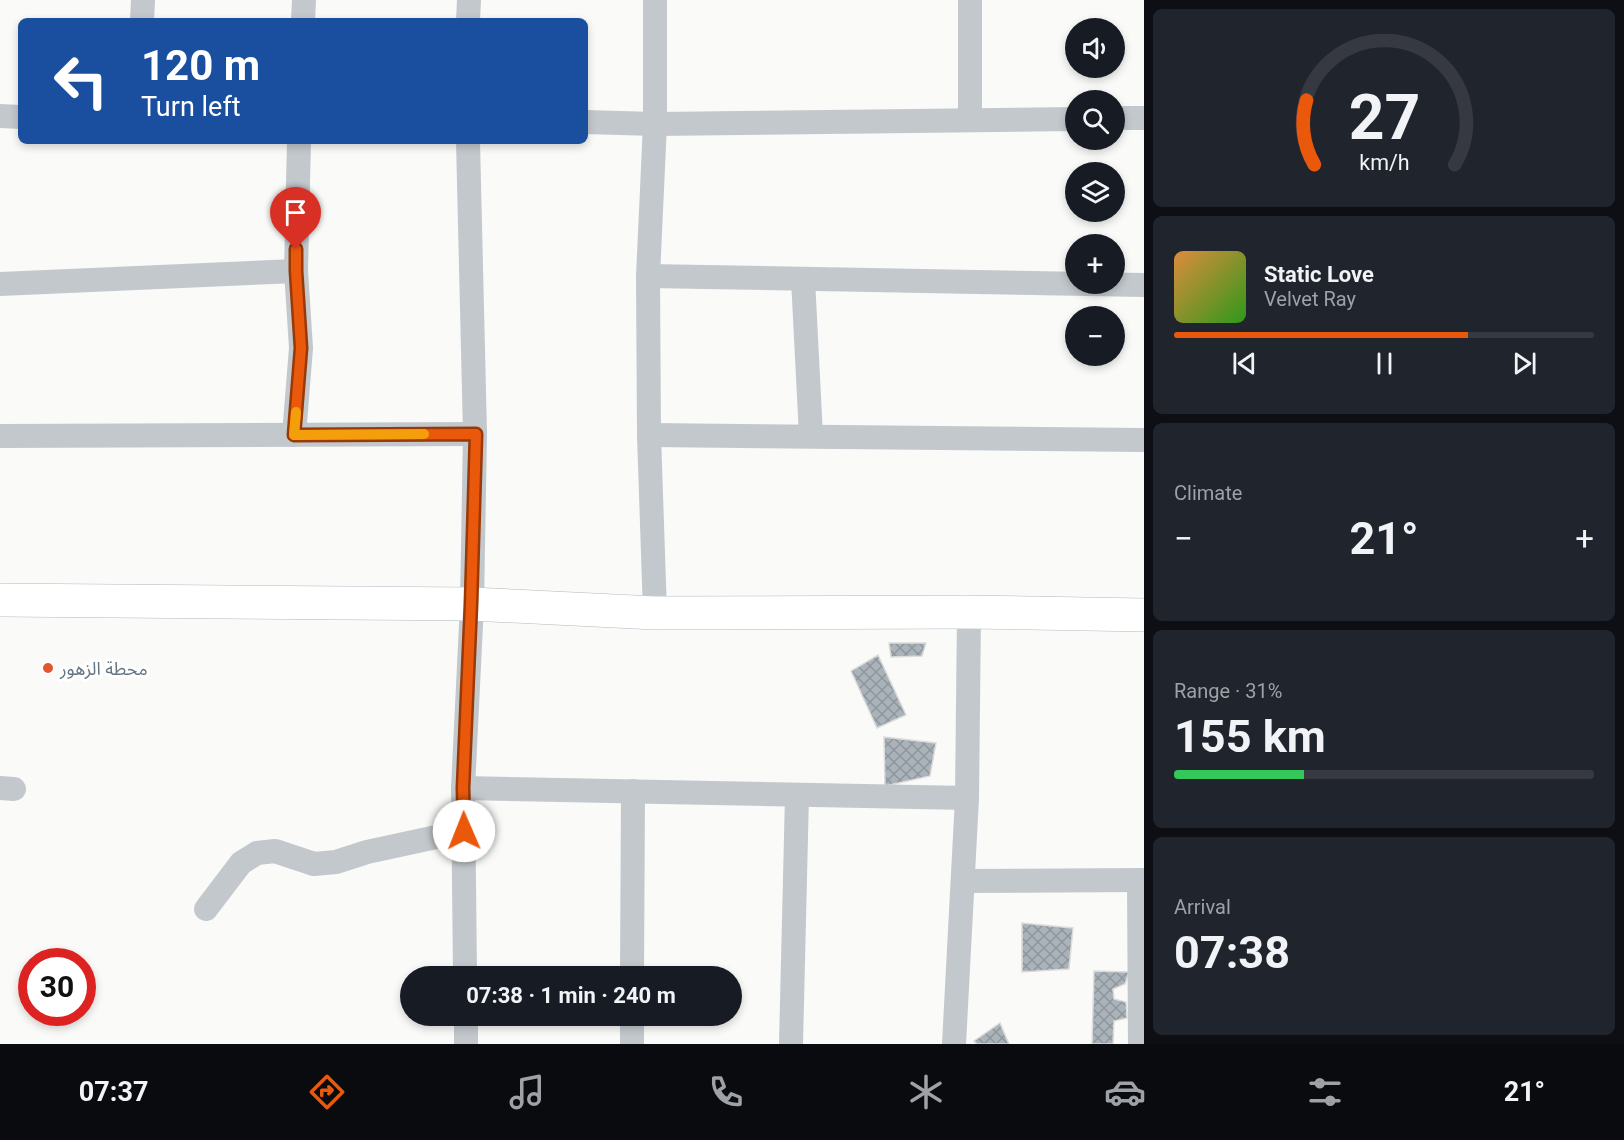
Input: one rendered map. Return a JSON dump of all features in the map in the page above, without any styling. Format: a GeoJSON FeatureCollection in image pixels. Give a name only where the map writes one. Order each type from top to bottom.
{"type":"FeatureCollection","features":[{"type":"Feature","properties":{"kind":"street"},"geometry":{"type":"LineString","coordinates":[[142,18],[143,0]]}},
{"type":"Feature","properties":{"kind":"street"},"geometry":{"type":"LineString","coordinates":[[303,18],[304,0]]}},
{"type":"Feature","properties":{"kind":"street"},"geometry":{"type":"LineString","coordinates":[[468,18],[469,0]]}},
{"type":"Feature","properties":{"kind":"street"},"geometry":{"type":"LineString","coordinates":[[655,0],[655,124],[648,276],[649,435],[655,613]]}},
{"type":"Feature","properties":{"kind":"street"},"geometry":{"type":"LineString","coordinates":[[970,0],[970,120]]}},
{"type":"Feature","properties":{"kind":"street"},"geometry":{"type":"LineString","coordinates":[[0,116],[18,117]]}},
{"type":"Feature","properties":{"kind":"street"},"geometry":{"type":"LineString","coordinates":[[1125,118],[1144,118]]}},
{"type":"Feature","properties":{"kind":"street"},"geometry":{"type":"LineString","coordinates":[[588,122],[655,124],[1065,119]]}},
{"type":"Feature","properties":{"kind":"street"},"geometry":{"type":"LineString","coordinates":[[294,435],[301,348],[296,271],[299,144]]}},
{"type":"Feature","properties":{"kind":"street"},"geometry":{"type":"LineString","coordinates":[[465,966],[463,788],[476,434],[468,144]]}},
{"type":"Feature","properties":{"kind":"street"},"geometry":{"type":"LineString","coordinates":[[0,284],[296,271]]}},
{"type":"Feature","properties":{"kind":"street"},"geometry":{"type":"LineString","coordinates":[[648,276],[1144,285]]}},
{"type":"Feature","properties":{"kind":"street"},"geometry":{"type":"LineString","coordinates":[[803,279],[811,436]]}},
{"type":"Feature","properties":{"kind":"street"},"geometry":{"type":"LineString","coordinates":[[0,436],[476,434]]}},
{"type":"Feature","properties":{"kind":"street"},"geometry":{"type":"LineString","coordinates":[[649,435],[1144,440]]}},
{"type":"Feature","properties":{"kind":"street"},"geometry":{"type":"LineString","coordinates":[[0,600],[471,604],[655,613],[969,612],[1144,615]]}},
{"type":"Feature","properties":{"kind":"street"},"geometry":{"type":"LineString","coordinates":[[954,1044],[967,798],[969,612]]}},
{"type":"Feature","properties":{"kind":"street"},"geometry":{"type":"LineString","coordinates":[[463,788],[967,798]]}},
{"type":"Feature","properties":{"kind":"street"},"geometry":{"type":"LineString","coordinates":[[632,966],[633,791]]}},
{"type":"Feature","properties":{"kind":"street"},"geometry":{"type":"LineString","coordinates":[[791,1044],[797,795]]}},
{"type":"Feature","properties":{"kind":"street"},"geometry":{"type":"LineString","coordinates":[[206,909],[241,863],[257,853],[274,851],[314,864],[336,862],[367,852],[464,831]]}},
{"type":"Feature","properties":{"kind":"street"},"geometry":{"type":"LineString","coordinates":[[963,881],[1142,880],[1140,1044]]}},
{"type":"Feature","properties":{"kind":"street"},"geometry":{"type":"LineString","coordinates":[[466,1026],[466,1044]]}},
{"type":"Feature","properties":{"kind":"street"},"geometry":{"type":"LineString","coordinates":[[632,1026],[632,1044]]}},
{"type":"Feature","properties":{"kind":"building"},"geometry":{"type":"Polygon","coordinates":[[[889,643],[926,643],[922,656],[891,657],[889,643]]]}},
{"type":"Feature","properties":{"kind":"building"},"geometry":{"type":"Polygon","coordinates":[[[878,655],[906,715],[877,728],[851,671],[878,655]]]}},
{"type":"Feature","properties":{"kind":"building"},"geometry":{"type":"Polygon","coordinates":[[[884,737],[936,743],[930,776],[885,786],[884,737]]]}},
{"type":"Feature","properties":{"kind":"building"},"geometry":{"type":"Polygon","coordinates":[[[1022,923],[1073,928],[1069,969],[1022,972],[1022,923]]]}},
{"type":"Feature","properties":{"kind":"building"},"geometry":{"type":"Polygon","coordinates":[[[1094,971],[1129,972],[1125,984],[1113,989],[1114,999],[1126,1002],[1127,1018],[1114,1021],[1113,1044],[1092,1044],[1094,971]]]}},
{"type":"Feature","properties":{"kind":"building"},"geometry":{"type":"Polygon","coordinates":[[[1000,1023],[1009,1044],[977,1044],[974,1041],[1000,1023]]]}},
{"type":"Feature","properties":{"kind":"slow traffic"},"geometry":{"type":"LineString","coordinates":[[296,412],[294,435],[424,434]]}},
{"type":"Feature","properties":{"kind":"place","name":"محطة الزهور"},"geometry":{"type":"Point","coordinates":[48,668]}},
{"type":"Feature","properties":{"kind":"route"},"geometry":{"type":"LineString","coordinates":[[296,249],[301,348],[294,435],[476,434],[463,788],[464,831]]}}]}
